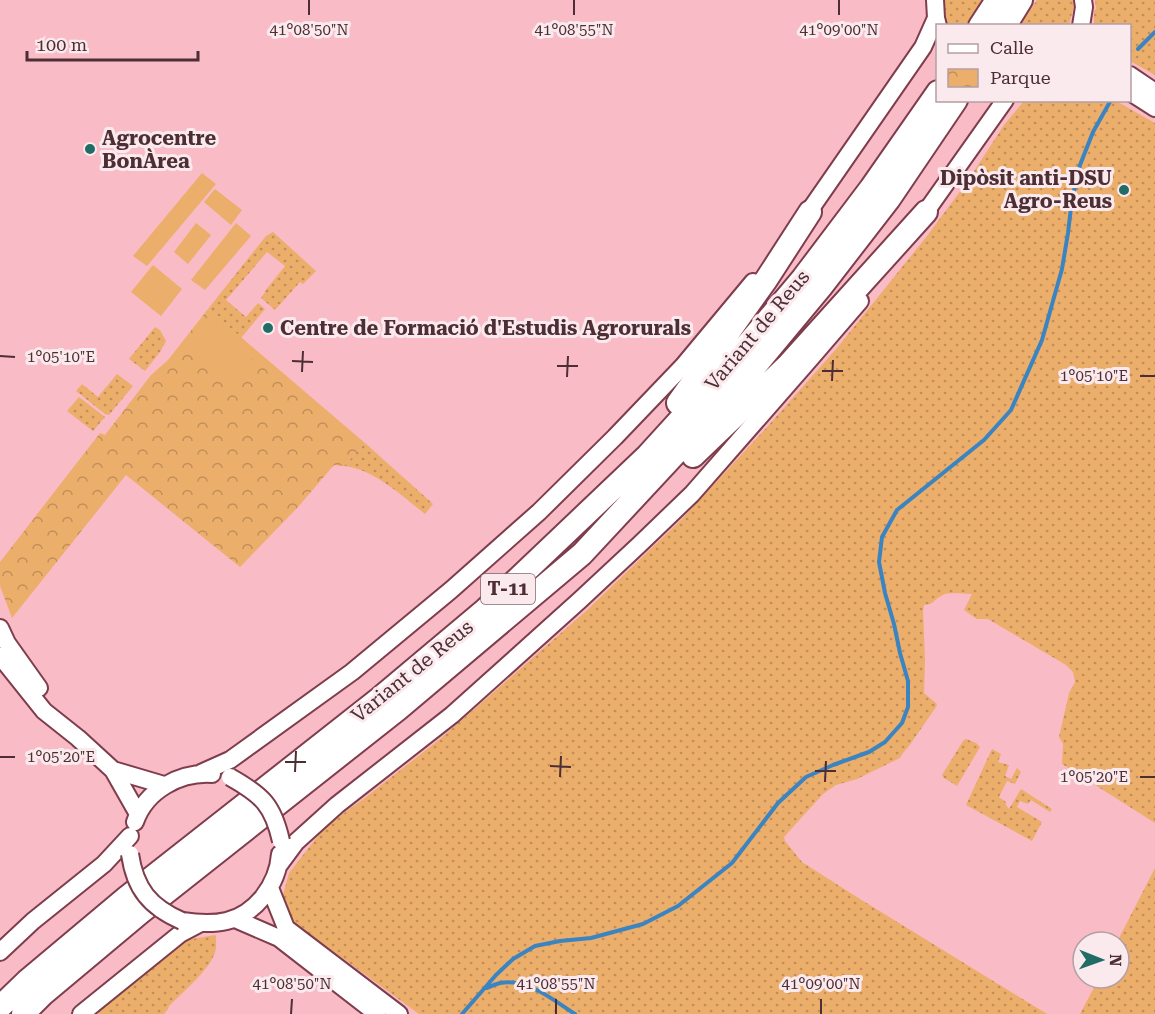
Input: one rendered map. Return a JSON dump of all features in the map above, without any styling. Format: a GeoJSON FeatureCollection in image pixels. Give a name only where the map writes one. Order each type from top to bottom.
{"type":"FeatureCollection","features":[{"type":"Feature","properties":{"kind":"highway"},"geometry":{"type":"LineString","coordinates":[[981,24],[997,0]]}},
{"type":"Feature","properties":{"kind":"highway"},"geometry":{"type":"LineString","coordinates":[[1006,24],[1021,0]]}},
{"type":"Feature","properties":{"kind":"highway","name":"Variant de Reus"},"geometry":{"type":"LineString","coordinates":[[0,1007],[27,981],[126,898],[379,699],[485,610],[647,456],[729,366],[802,278],[871,188],[946,102]]}},
{"type":"Feature","properties":{"kind":"highway","name":"Variant de Reus"},"geometry":{"type":"LineString","coordinates":[[23,1014],[43,994],[141,912],[398,709],[582,554],[743,381],[814,295],[889,199],[948,102]]}},
{"type":"Feature","properties":{"kind":"highway"},"geometry":{"type":"LineString","coordinates":[[546,552],[613,479],[680,400],[766,280],[810,212]]}},
{"type":"Feature","properties":{"kind":"highway"},"geometry":{"type":"LineString","coordinates":[[582,554],[616,534],[787,366],[926,212]]}},
{"type":"Feature","properties":{"kind":"street"},"geometry":{"type":"LineString","coordinates":[[935,0],[937,22],[923,47],[810,212],[684,366],[615,437],[539,512],[451,590],[352,672],[230,760],[201,773],[181,777],[164,785],[149,799],[138,814],[130,836],[132,871],[146,897],[159,909],[182,921],[199,924],[235,919],[246,914],[256,905],[270,888],[279,865],[296,842],[337,805],[452,715],[580,600],[692,494],[857,304],[926,212],[1004,102]]}},
{"type":"Feature","properties":{"kind":"street"},"geometry":{"type":"LineString","coordinates":[[1082,24],[1083,0]]}},
{"type":"Feature","properties":{"kind":"street"},"geometry":{"type":"LineString","coordinates":[[1131,76],[1155,92]]}},
{"type":"Feature","properties":{"kind":"street"},"geometry":{"type":"LineString","coordinates":[[1131,93],[1155,108]]}},
{"type":"Feature","properties":{"kind":"street"},"geometry":{"type":"LineString","coordinates":[[0,628],[7,643],[30,676],[78,738]]}},
{"type":"Feature","properties":{"kind":"street"},"geometry":{"type":"LineString","coordinates":[[0,643],[30,676]]}},
{"type":"Feature","properties":{"kind":"street"},"geometry":{"type":"LineString","coordinates":[[0,656],[44,711]]}},
{"type":"Feature","properties":{"kind":"street"},"geometry":{"type":"LineString","coordinates":[[0,665],[44,711],[113,770],[138,814]]}},
{"type":"Feature","properties":{"kind":"street"},"geometry":{"type":"LineString","coordinates":[[113,770],[164,785]]}},
{"type":"Feature","properties":{"kind":"street"},"geometry":{"type":"LineString","coordinates":[[201,773],[230,777],[260,796],[276,821],[280,841],[279,865]]}},
{"type":"Feature","properties":{"kind":"street"},"geometry":{"type":"LineString","coordinates":[[0,952],[33,921],[104,864],[130,836]]}},
{"type":"Feature","properties":{"kind":"street"},"geometry":{"type":"LineString","coordinates":[[270,888],[286,928],[399,1014]]}},
{"type":"Feature","properties":{"kind":"street"},"geometry":{"type":"LineString","coordinates":[[235,919],[279,938],[378,1014]]}},
{"type":"Feature","properties":{"kind":"street"},"geometry":{"type":"LineString","coordinates":[[81,1014],[180,934],[199,924]]}},
{"type":"Feature","properties":{"kind":"green space"},"geometry":{"type":"Polygon","coordinates":[[[943,0],[984,0],[968,24],[946,24],[943,0]]]}},
{"type":"Feature","properties":{"kind":"green space"},"geometry":{"type":"Polygon","coordinates":[[[1037,0],[1073,0],[1074,6],[1069,24],[1021,24],[1037,0]]]}},
{"type":"Feature","properties":{"kind":"green space"},"geometry":{"type":"Polygon","coordinates":[[[1095,0],[1155,0],[1155,75],[1131,62],[1131,24],[1094,24],[1095,0]]]}},
{"type":"Feature","properties":{"kind":"green space"},"geometry":{"type":"Polygon","coordinates":[[[1023,102],[1118,102],[1155,123],[1155,823],[1062,764],[1063,744],[1059,737],[1069,693],[1075,682],[1073,672],[1066,665],[988,619],[977,619],[964,610],[972,594],[952,593],[944,594],[932,603],[924,605],[923,610],[924,693],[937,704],[936,707],[900,758],[857,779],[836,785],[823,794],[784,837],[802,862],[1047,1014],[419,1014],[296,924],[285,911],[283,895],[289,873],[325,827],[440,739],[586,611],[680,521],[837,348],[927,236],[967,182],[1004,125],[1023,102]]]}},
{"type":"Feature","properties":{"kind":"green space"},"geometry":{"type":"Polygon","coordinates":[[[202,173],[216,184],[147,266],[133,256],[202,173]]]}},
{"type":"Feature","properties":{"kind":"green space"},"geometry":{"type":"Polygon","coordinates":[[[215,189],[242,210],[231,225],[204,202],[215,189]]]}},
{"type":"Feature","properties":{"kind":"green space"},"geometry":{"type":"Polygon","coordinates":[[[196,223],[211,235],[188,264],[174,252],[196,223]]]}},
{"type":"Feature","properties":{"kind":"green space"},"geometry":{"type":"Polygon","coordinates":[[[236,223],[251,236],[205,290],[191,280],[236,223]]]}},
{"type":"Feature","properties":{"kind":"green space"},"geometry":{"type":"Polygon","coordinates":[[[273,232],[316,271],[303,284],[300,282],[275,310],[261,298],[285,266],[267,252],[226,300],[246,317],[258,303],[265,309],[241,338],[208,309],[266,236],[273,232]]]}},
{"type":"Feature","properties":{"kind":"green space"},"geometry":{"type":"Polygon","coordinates":[[[153,265],[182,289],[161,316],[131,292],[153,265]]]}},
{"type":"Feature","properties":{"kind":"green space"},"geometry":{"type":"Polygon","coordinates":[[[208,309],[365,443],[344,466],[334,465],[298,507],[240,567],[126,475],[12,618],[0,586],[0,562],[100,433],[105,435],[151,375],[168,360],[208,309]]]}},
{"type":"Feature","properties":{"kind":"green space"},"geometry":{"type":"Polygon","coordinates":[[[210,314],[256,355],[234,382],[188,341],[210,314]]]}},
{"type":"Feature","properties":{"kind":"green space"},"geometry":{"type":"Polygon","coordinates":[[[155,327],[160,330],[166,341],[145,371],[129,359],[155,327]]]}},
{"type":"Feature","properties":{"kind":"green space"},"geometry":{"type":"Polygon","coordinates":[[[117,374],[133,386],[109,415],[76,391],[82,384],[98,397],[117,374]]]}},
{"type":"Feature","properties":{"kind":"green space"},"geometry":{"type":"Polygon","coordinates":[[[79,397],[105,417],[93,431],[67,411],[79,397]]]}},
{"type":"Feature","properties":{"kind":"green space"},"geometry":{"type":"Polygon","coordinates":[[[365,443],[433,504],[425,514],[377,478],[355,468],[344,466],[365,443]]]}},
{"type":"Feature","properties":{"kind":"green space"},"geometry":{"type":"Polygon","coordinates":[[[966,739],[980,747],[957,786],[942,775],[966,739]]]}},
{"type":"Feature","properties":{"kind":"green space"},"geometry":{"type":"Polygon","coordinates":[[[992,749],[1001,754],[998,762],[1009,765],[1005,776],[1011,779],[1017,768],[1021,772],[1015,784],[1007,781],[999,797],[1006,802],[1009,809],[1021,789],[1052,809],[1050,812],[1031,800],[1028,804],[1020,801],[1017,807],[1042,822],[1032,841],[966,805],[992,749]]]}},
{"type":"Feature","properties":{"kind":"green space"},"geometry":{"type":"Polygon","coordinates":[[[1155,868],[1155,1014],[1080,1014],[1093,990],[1131,990],[1131,930],[1123,930],[1155,868]]]}},
{"type":"Feature","properties":{"kind":"green space"},"geometry":{"type":"Polygon","coordinates":[[[215,935],[216,950],[211,962],[164,1014],[97,1014],[128,985],[186,940],[215,935]]]}},
{"type":"Feature","properties":{"kind":"waterway"},"geometry":{"type":"LineString","coordinates":[[1138,49],[1155,32]]}},
{"type":"Feature","properties":{"kind":"waterway"},"geometry":{"type":"LineString","coordinates":[[462,1014],[513,959],[535,946],[591,938],[643,924],[678,906],[732,863],[778,803],[806,777],[869,752],[885,742],[902,723],[908,707],[908,681],[879,562],[882,537],[897,510],[984,440],[1011,410],[1042,340],[1062,269],[1072,199],[1080,165],[1093,132],[1110,102]]}},
{"type":"Feature","properties":{"kind":"waterway"},"geometry":{"type":"LineString","coordinates":[[487,988],[500,983],[520,984],[540,991],[575,1014]]}},
{"type":"Feature","properties":{"kind":"place","name":"Agrocentre BonÀrea"},"geometry":{"type":"Point","coordinates":[90,149]}},
{"type":"Feature","properties":{"kind":"place","name":"Dipòsit anti-DSU Agro-Reus"},"geometry":{"type":"Point","coordinates":[1124,190]}},
{"type":"Feature","properties":{"kind":"place","name":"Centre de Formació d'Estudis Agrorurals"},"geometry":{"type":"Point","coordinates":[268,328]}}]}
